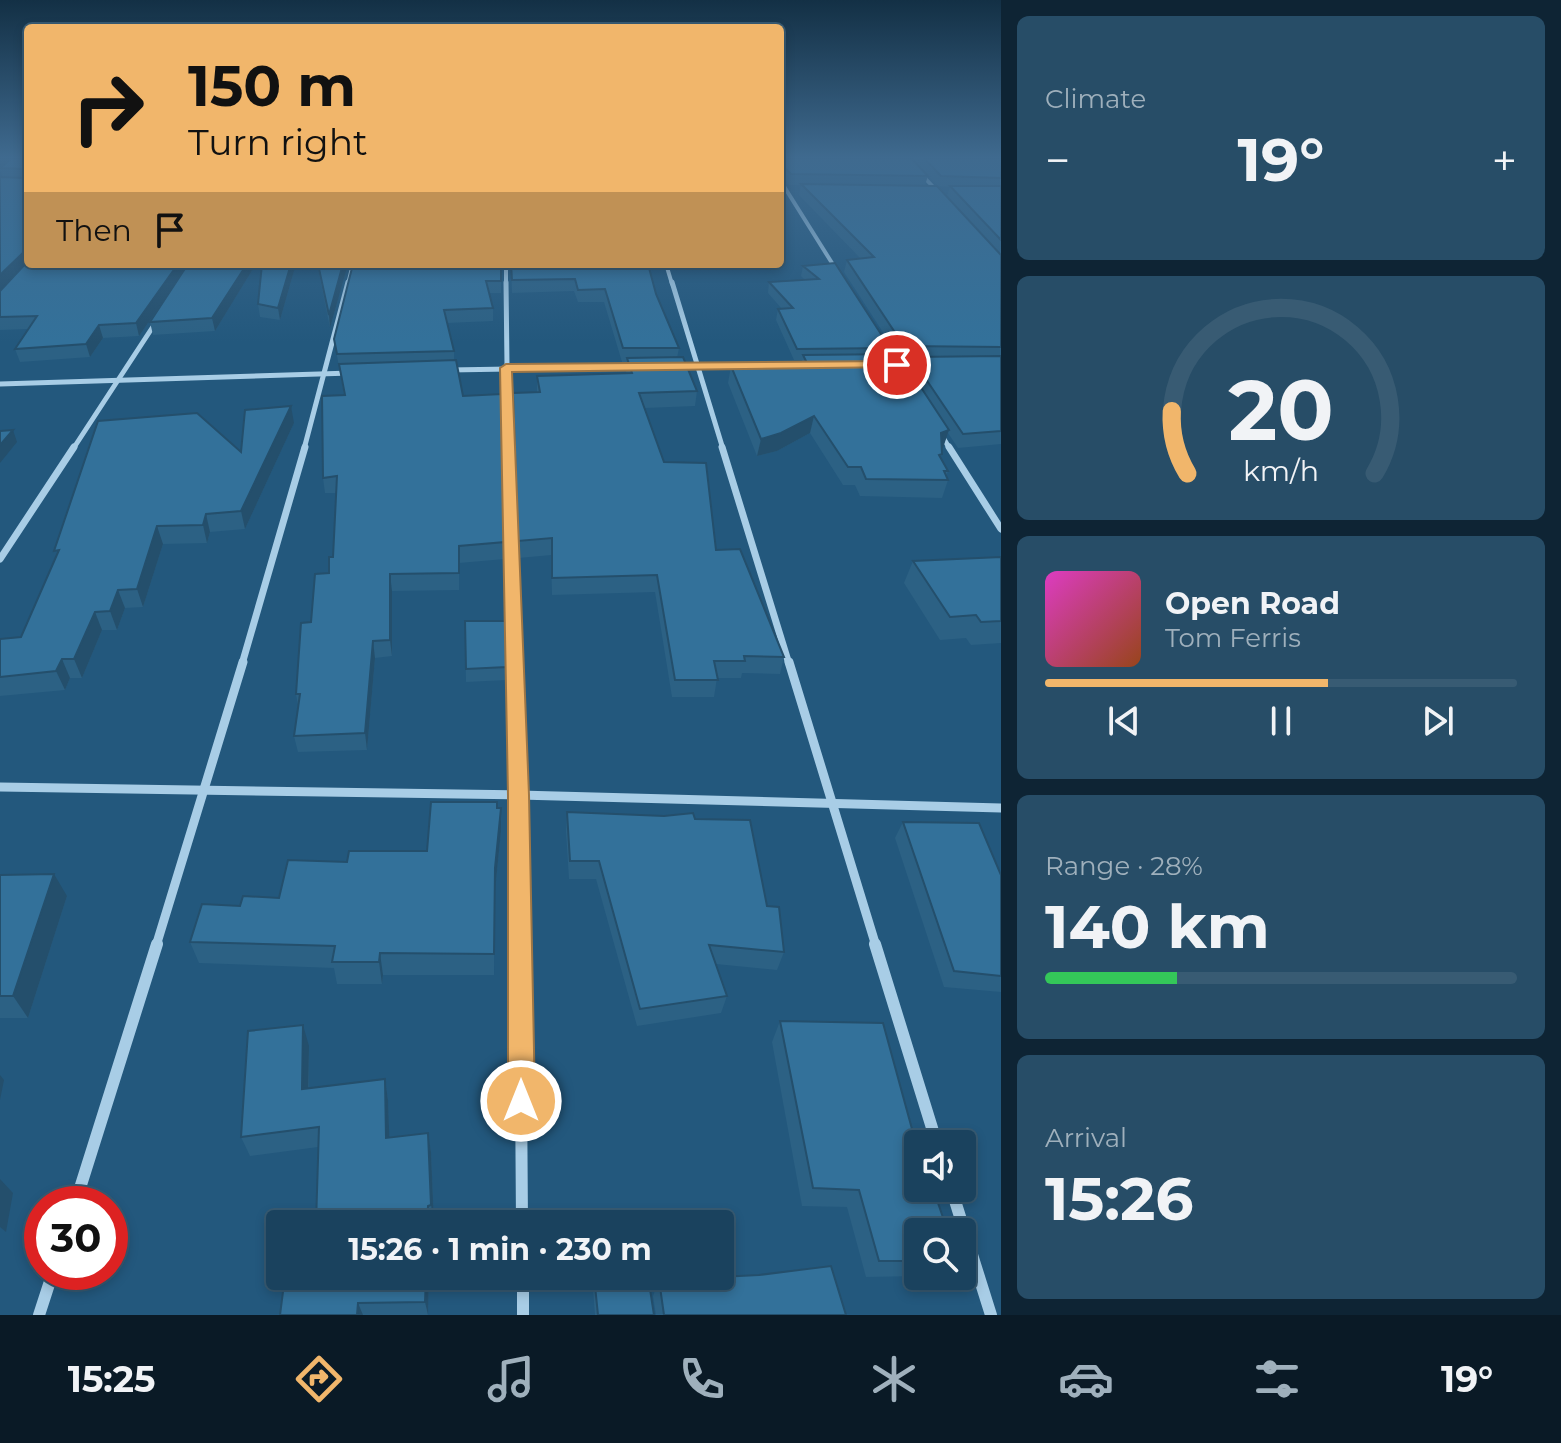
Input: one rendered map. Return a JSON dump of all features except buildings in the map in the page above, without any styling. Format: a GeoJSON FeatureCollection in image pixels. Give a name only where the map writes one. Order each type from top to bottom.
{"type":"FeatureCollection","features":[{"type":"Feature","properties":{"kind":"street"},"geometry":{"type":"LineString","coordinates":[[802,219],[845,284]]}},
{"type":"Feature","properties":{"kind":"street"},"geometry":{"type":"LineString","coordinates":[[81,1186],[206,789],[325,374],[352,268]]}},
{"type":"Feature","properties":{"kind":"street"},"geometry":{"type":"LineString","coordinates":[[506,268],[506,368],[519,795],[522,1210]]}},
{"type":"Feature","properties":{"kind":"street"},"geometry":{"type":"LineString","coordinates":[[667,268],[933,1130]]}},
{"type":"Feature","properties":{"kind":"street"},"geometry":{"type":"LineString","coordinates":[[0,559],[160,316]]}},
{"type":"Feature","properties":{"kind":"street"},"geometry":{"type":"LineString","coordinates":[[669,367],[744,366]]}},
{"type":"Feature","properties":{"kind":"street"},"geometry":{"type":"LineString","coordinates":[[446,370],[639,367]]}},
{"type":"Feature","properties":{"kind":"street"},"geometry":{"type":"LineString","coordinates":[[0,384],[355,373]]}},
{"type":"Feature","properties":{"kind":"street"},"geometry":{"type":"LineString","coordinates":[[937,428],[1001,529]]}},
{"type":"Feature","properties":{"kind":"street"},"geometry":{"type":"LineString","coordinates":[[0,787],[519,795],[1001,808]]}},
{"type":"Feature","properties":{"kind":"street"},"geometry":{"type":"LineString","coordinates":[[955,1202],[991,1315]]}},
{"type":"Feature","properties":{"kind":"street"},"geometry":{"type":"LineString","coordinates":[[39,1315],[47,1290]]}},
{"type":"Feature","properties":{"kind":"street"},"geometry":{"type":"LineString","coordinates":[[523,1290],[523,1315]]}},
{"type":"Feature","properties":{"kind":"route"},"geometry":{"type":"LineString","coordinates":[[521,1101],[519,795],[506,368],[897,365]]}}]}
